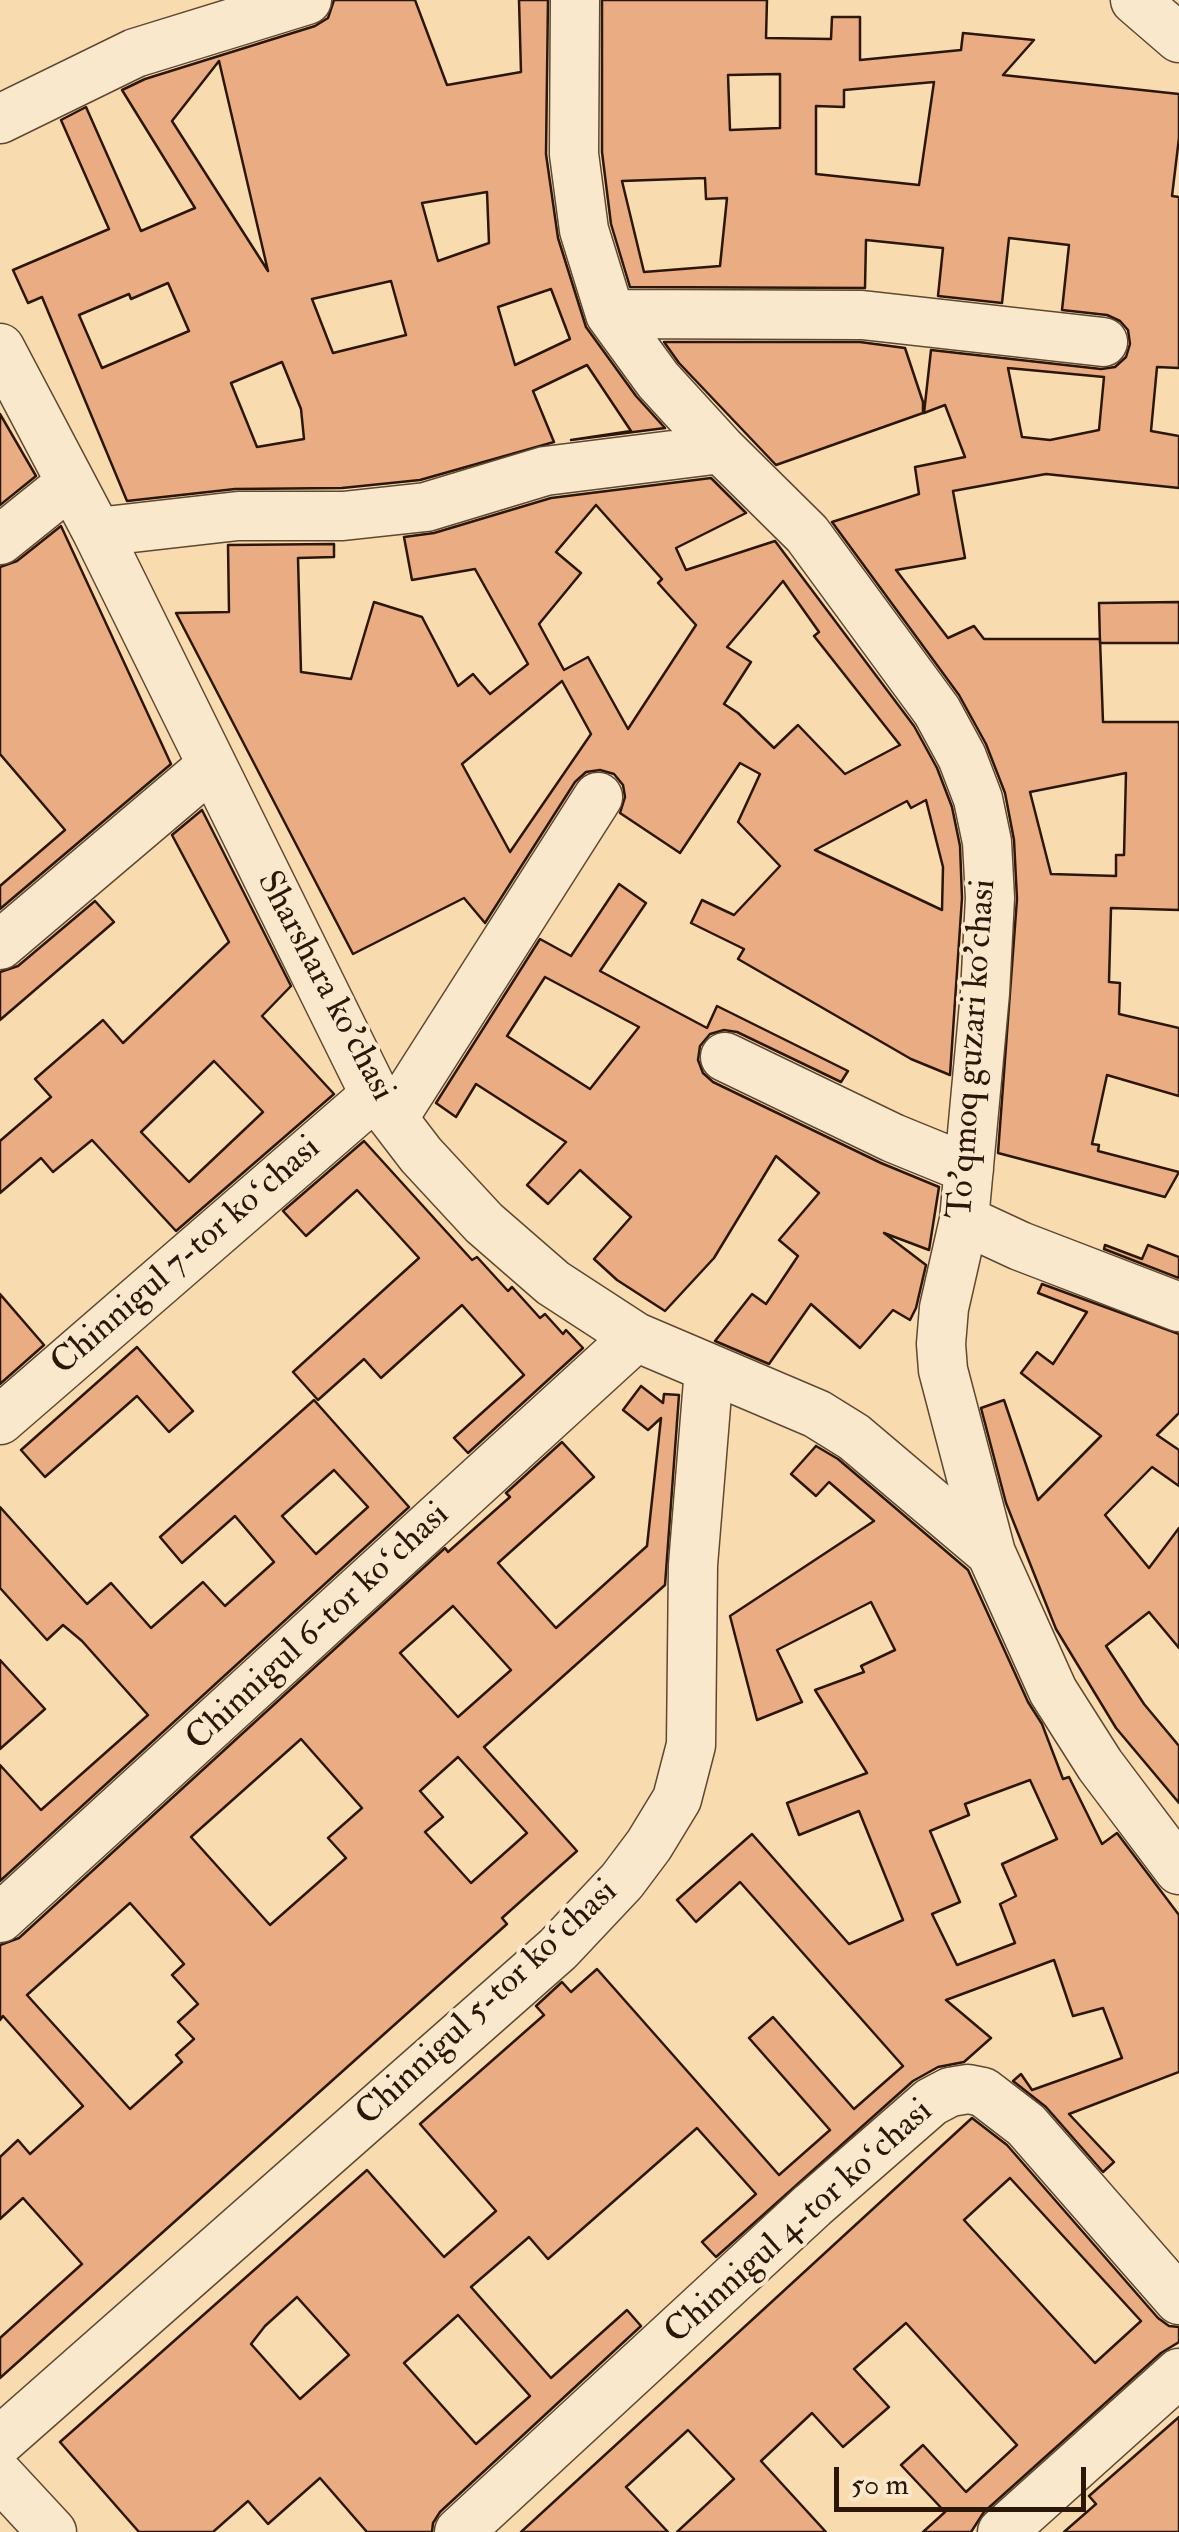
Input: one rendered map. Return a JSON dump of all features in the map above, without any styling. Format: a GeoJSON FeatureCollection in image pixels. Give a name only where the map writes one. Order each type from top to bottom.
{"type":"FeatureCollection","features":[{"type":"Feature","properties":{"kind":"street"},"geometry":{"type":"LineString","coordinates":[[0,118],[135,52],[306,0]]}},
{"type":"Feature","properties":{"kind":"street","name":"To'qmoq guzari ko'chasi"},"geometry":{"type":"LineString","coordinates":[[575,0],[574,154],[584,230],[610,314],[658,380],[807,534],[886,638],[937,711],[962,757],[978,799],[987,842],[990,898],[970,1168],[964,1220],[944,1308],[943,1370],[990,1553],[1053,1691],[1100,1765],[1179,1870]]}},
{"type":"Feature","properties":{"kind":"street"},"geometry":{"type":"LineString","coordinates":[[1135,0],[1179,38]]}},
{"type":"Feature","properties":{"kind":"street"},"geometry":{"type":"LineString","coordinates":[[610,314],[862,315],[1103,342]]}},
{"type":"Feature","properties":{"kind":"street","name":"Sharshara ko'chasi"},"geometry":{"type":"LineString","coordinates":[[0,348],[97,532],[384,1106],[421,1155],[484,1222],[553,1283],[636,1337],[817,1414],[854,1437],[990,1553]]}},
{"type":"Feature","properties":{"kind":"street"},"geometry":{"type":"LineString","coordinates":[[97,532],[238,516],[342,516],[426,507],[545,472],[721,449]]}},
{"type":"Feature","properties":{"kind":"street"},"geometry":{"type":"LineString","coordinates":[[0,540],[71,483]]}},
{"type":"Feature","properties":{"kind":"street"},"geometry":{"type":"LineString","coordinates":[[0,945],[211,766]]}},
{"type":"Feature","properties":{"kind":"street","name":"Chinnigul 7-tor koʻchasi"},"geometry":{"type":"LineString","coordinates":[[0,1420],[384,1106],[598,797]]}},
{"type":"Feature","properties":{"kind":"street"},"geometry":{"type":"LineString","coordinates":[[726,1057],[892,1138],[970,1168]]}},
{"type":"Feature","properties":{"kind":"street"},"geometry":{"type":"LineString","coordinates":[[964,1220],[1020,1246],[1179,1306]]}},
{"type":"Feature","properties":{"kind":"street","name":"Chinnigul 6-tor koʻchasi"},"geometry":{"type":"LineString","coordinates":[[0,1918],[636,1337]]}},
{"type":"Feature","properties":{"kind":"street","name":"Chinnigul 5-tor koʻchasi"},"geometry":{"type":"LineString","coordinates":[[0,2441],[558,1948],[622,1882],[649,1844],[678,1799],[691,1745],[692,1565],[709,1368]]}},
{"type":"Feature","properties":{"kind":"street","name":"Chinnigul 4-tor koʻchasi"},"geometry":{"type":"LineString","coordinates":[[459,2532],[813,2205],[931,2102],[950,2092],[984,2092],[1014,2115],[1179,2300]]}},
{"type":"Feature","properties":{"kind":"street"},"geometry":{"type":"LineString","coordinates":[[1002,2532],[1179,2373]]}},
{"type":"Feature","properties":{"kind":"street"},"geometry":{"type":"LineString","coordinates":[[0,2476],[52,2532]]}},
{"type":"Feature","properties":{"kind":"building"},"geometry":{"type":"Polygon","coordinates":[[[334,0],[415,0],[447,85],[521,72],[519,0],[548,0],[546,154],[558,238],[586,327],[636,396],[665,428],[571,440],[631,431],[587,365],[533,391],[554,442],[420,480],[342,488],[235,489],[127,501],[42,297],[28,303],[13,270],[109,229],[61,120],[86,107],[141,231],[195,208],[122,90],[145,79],[315,26],[328,18],[334,0]],[[219,61],[172,121],[268,271],[219,61]],[[487,192],[422,203],[438,261],[489,243],[487,192]],[[391,281],[312,299],[333,353],[406,335],[391,281]],[[168,283],[131,299],[129,294],[79,315],[102,368],[189,331],[168,283]],[[551,289],[498,307],[515,365],[570,339],[551,289]],[[282,362],[231,383],[257,447],[304,439],[301,409],[282,362]]]}},
{"type":"Feature","properties":{"kind":"building"},"geometry":{"type":"Polygon","coordinates":[[[602,0],[767,0],[766,38],[831,39],[832,17],[860,17],[860,60],[961,50],[963,33],[1034,40],[1003,75],[1179,94],[1179,138],[1172,196],[1179,197],[1179,368],[1157,367],[1151,431],[1179,436],[1179,488],[1046,474],[953,491],[965,558],[896,570],[948,638],[974,626],[984,639],[1100,639],[1103,722],[1179,722],[1179,910],[1111,908],[1109,982],[1120,983],[1119,1014],[1179,1028],[1179,1096],[1107,1075],[1092,1144],[1099,1145],[1098,1151],[1179,1172],[1165,1197],[998,1153],[1017,899],[1014,840],[1005,793],[986,744],[959,695],[832,522],[919,494],[915,467],[965,457],[945,405],[924,413],[931,350],[1101,369],[1115,367],[1126,357],[1130,344],[1128,330],[1107,315],[1062,310],[1069,245],[1009,238],[1002,303],[938,296],[943,248],[866,240],[865,288],[630,287],[611,224],[602,152],[602,0]],[[780,74],[728,75],[730,130],[780,128],[780,74]],[[934,82],[844,90],[844,107],[816,106],[816,174],[919,185],[934,82]],[[705,178],[622,181],[644,272],[720,266],[727,198],[706,199],[705,178]],[[1008,368],[1022,437],[1050,440],[1099,430],[1104,377],[1008,368]],[[1126,773],[1030,792],[1051,874],[1116,876],[1116,855],[1124,855],[1126,773]]]}},
{"type":"Feature","properties":{"kind":"building"},"geometry":{"type":"Polygon","coordinates":[[[664,342],[860,342],[905,348],[923,413],[776,465],[679,363],[664,342]]]}},
{"type":"Feature","properties":{"kind":"building"},"geometry":{"type":"Polygon","coordinates":[[[0,414],[36,476],[0,505],[0,414]]]}},
{"type":"Feature","properties":{"kind":"building"},"geometry":{"type":"Polygon","coordinates":[[[711,478],[746,513],[676,548],[686,570],[775,541],[914,726],[952,807],[960,846],[962,898],[950,1075],[911,1059],[738,959],[744,949],[691,923],[702,900],[734,915],[780,866],[738,822],[760,774],[740,763],[680,853],[620,813],[625,797],[623,785],[614,774],[586,772],[575,782],[485,923],[464,898],[353,954],[176,613],[229,612],[228,545],[334,544],[334,557],[298,558],[301,672],[351,679],[374,602],[422,617],[458,686],[473,674],[490,694],[528,664],[475,569],[412,580],[404,537],[434,533],[551,498],[711,478]],[[596,505],[556,552],[581,573],[539,624],[564,670],[588,657],[628,729],[696,625],[658,583],[662,579],[596,505]],[[783,581],[727,647],[751,662],[724,704],[774,748],[798,725],[845,774],[900,745],[814,636],[819,632],[783,581]],[[562,681],[462,764],[510,852],[591,734],[562,681]],[[926,800],[911,808],[907,801],[815,850],[942,910],[943,867],[926,800]]]}},
{"type":"Feature","properties":{"kind":"building"},"geometry":{"type":"Polygon","coordinates":[[[61,526],[171,764],[0,909],[0,886],[65,830],[0,754],[0,567],[17,561],[61,526]]]}},
{"type":"Feature","properties":{"kind":"building"},"geometry":{"type":"Polygon","coordinates":[[[1179,602],[1179,643],[1100,643],[1099,603],[1179,602]]]}},
{"type":"Feature","properties":{"kind":"building"},"geometry":{"type":"Polygon","coordinates":[[[202,810],[291,986],[262,1016],[334,1094],[176,1231],[92,1140],[53,1172],[41,1158],[0,1193],[0,1141],[51,1097],[35,1079],[103,1020],[123,1043],[229,942],[172,835],[202,810]],[[214,1061],[141,1132],[189,1182],[263,1112],[214,1061]]]}},
{"type":"Feature","properties":{"kind":"building"},"geometry":{"type":"Polygon","coordinates":[[[619,884],[646,903],[600,971],[707,1028],[717,1006],[848,1071],[841,1082],[737,1032],[724,1030],[710,1034],[700,1046],[698,1060],[703,1073],[713,1082],[939,1187],[929,1250],[884,1233],[926,1265],[910,1320],[893,1310],[860,1348],[811,1304],[769,1364],[715,1341],[752,1294],[766,1304],[798,1256],[779,1240],[819,1193],[776,1156],[714,1258],[665,1311],[617,1280],[594,1259],[631,1217],[580,1170],[548,1204],[527,1185],[566,1142],[476,1084],[456,1117],[436,1103],[540,939],[571,956],[619,884]],[[545,977],[507,1036],[590,1089],[639,1027],[545,977]]]}},
{"type":"Feature","properties":{"kind":"building"},"geometry":{"type":"Polygon","coordinates":[[[95,901],[114,922],[0,1020],[0,972],[18,966],[95,901]]]}},
{"type":"Feature","properties":{"kind":"building"},"geometry":{"type":"Polygon","coordinates":[[[364,1141],[472,1260],[477,1257],[508,1291],[512,1287],[540,1318],[545,1314],[583,1348],[468,1453],[454,1438],[524,1375],[462,1305],[381,1378],[364,1359],[318,1400],[293,1372],[419,1258],[357,1190],[306,1236],[283,1211],[364,1141]]]}},
{"type":"Feature","properties":{"kind":"building"},"geometry":{"type":"Polygon","coordinates":[[[1105,1245],[1142,1259],[1148,1245],[1179,1257],[1179,1278],[1104,1249],[1105,1245]]]}},
{"type":"Feature","properties":{"kind":"building"},"geometry":{"type":"Polygon","coordinates":[[[1042,1284],[1179,1334],[1179,1413],[1157,1435],[1179,1450],[1179,1486],[1152,1467],[1105,1515],[1149,1568],[1179,1528],[1179,1648],[1149,1612],[1106,1646],[1144,1704],[1179,1746],[1179,1803],[1116,1728],[1056,1629],[1006,1503],[981,1408],[1004,1400],[1038,1500],[1101,1436],[1021,1373],[1037,1352],[1053,1364],[1087,1312],[1038,1293],[1042,1284]]]}},
{"type":"Feature","properties":{"kind":"building"},"geometry":{"type":"Polygon","coordinates":[[[0,1294],[44,1345],[0,1384],[0,1294]]]}},
{"type":"Feature","properties":{"kind":"building"},"geometry":{"type":"Polygon","coordinates":[[[137,1347],[193,1411],[169,1432],[137,1396],[45,1477],[21,1450],[137,1347]]]}},
{"type":"Feature","properties":{"kind":"building"},"geometry":{"type":"Polygon","coordinates":[[[641,1386],[663,1403],[664,1394],[679,1395],[665,1585],[484,1747],[577,1851],[502,1918],[507,1924],[0,2378],[0,2338],[82,2264],[23,2198],[0,2219],[0,2157],[18,2140],[30,2154],[83,2106],[3,2016],[0,2020],[0,1945],[19,1938],[445,1548],[448,1552],[510,1497],[506,1493],[562,1442],[594,1477],[498,1563],[556,1628],[647,1546],[661,1418],[648,1430],[623,1410],[641,1386]],[[453,1606],[400,1653],[458,1717],[511,1670],[453,1606]],[[301,1739],[191,1837],[270,1925],[346,1858],[328,1838],[362,1808],[301,1739]],[[458,1757],[420,1791],[443,1817],[425,1832],[471,1883],[527,1833],[458,1757]],[[130,1903],[27,1995],[130,2109],[182,2062],[176,2055],[194,2039],[178,2022],[198,2004],[172,1975],[184,1964],[130,1903]]]}},
{"type":"Feature","properties":{"kind":"building"},"geometry":{"type":"Polygon","coordinates":[[[314,1400],[409,1507],[0,1881],[0,1765],[41,1810],[148,1715],[82,1641],[63,1625],[47,1640],[0,1588],[0,1507],[87,1604],[111,1583],[151,1628],[203,1582],[225,1606],[274,1562],[235,1516],[182,1563],[160,1537],[314,1400]],[[334,1470],[282,1516],[316,1554],[368,1507],[334,1470]]]}},
{"type":"Feature","properties":{"kind":"building"},"geometry":{"type":"Polygon","coordinates":[[[816,1446],[838,1459],[968,1570],[1028,1702],[1042,1724],[1063,1779],[1069,1777],[1102,1844],[1117,1833],[1179,1915],[1179,2072],[1069,2114],[1114,2162],[1103,2172],[1046,2107],[1013,2081],[1021,2074],[1032,2090],[1122,2058],[1103,2008],[1073,2016],[1054,1960],[946,2000],[991,2038],[964,2062],[938,2067],[913,2081],[716,2257],[702,2242],[756,2194],[697,2128],[548,2259],[529,2237],[471,2287],[551,2378],[627,2310],[641,2326],[440,2512],[432,2532],[367,2532],[320,2478],[268,2524],[248,2501],[213,2532],[139,2532],[60,2442],[367,2170],[444,2257],[496,2211],[420,2124],[544,2015],[536,2006],[562,1982],[571,1992],[597,1969],[779,2175],[830,2130],[749,2038],[773,2017],[854,2109],[903,2066],[740,1882],[696,1922],[677,1900],[752,1834],[849,1944],[903,1920],[859,1811],[799,1835],[787,1803],[867,1773],[815,1690],[864,1672],[861,1666],[895,1650],[871,1602],[777,1650],[802,1702],[757,1720],[730,1616],[874,1521],[829,1482],[816,1496],[791,1474],[816,1446]],[[1030,1780],[965,1804],[969,1815],[930,1831],[960,1902],[932,1914],[957,1965],[1015,1943],[1000,1904],[1016,1896],[1002,1864],[1057,1839],[1030,1780]],[[297,2297],[251,2344],[300,2399],[349,2355],[297,2297]],[[458,2315],[404,2363],[476,2444],[530,2396],[458,2315]]]}},
{"type":"Feature","properties":{"kind":"building"},"geometry":{"type":"Polygon","coordinates":[[[0,1660],[45,1709],[0,1749],[0,1660]]]}},
{"type":"Feature","properties":{"kind":"building"},"geometry":{"type":"Polygon","coordinates":[[[972,2118],[1007,2145],[1158,2318],[1169,2326],[1179,2327],[1179,2342],[1161,2353],[984,2512],[971,2532],[923,2532],[945,2512],[901,2465],[923,2445],[966,2492],[1017,2445],[906,2323],[854,2369],[889,2407],[843,2447],[812,2413],[761,2461],[826,2532],[677,2532],[734,2479],[688,2430],[626,2487],[668,2532],[521,2532],[972,2118]],[[1010,2178],[964,2220],[1095,2363],[1141,2321],[1010,2178]]]}},
{"type":"Feature","properties":{"kind":"building"},"geometry":{"type":"Polygon","coordinates":[[[1179,2417],[1179,2532],[1064,2532],[1096,2504],[1089,2496],[1179,2417]]]}}]}
